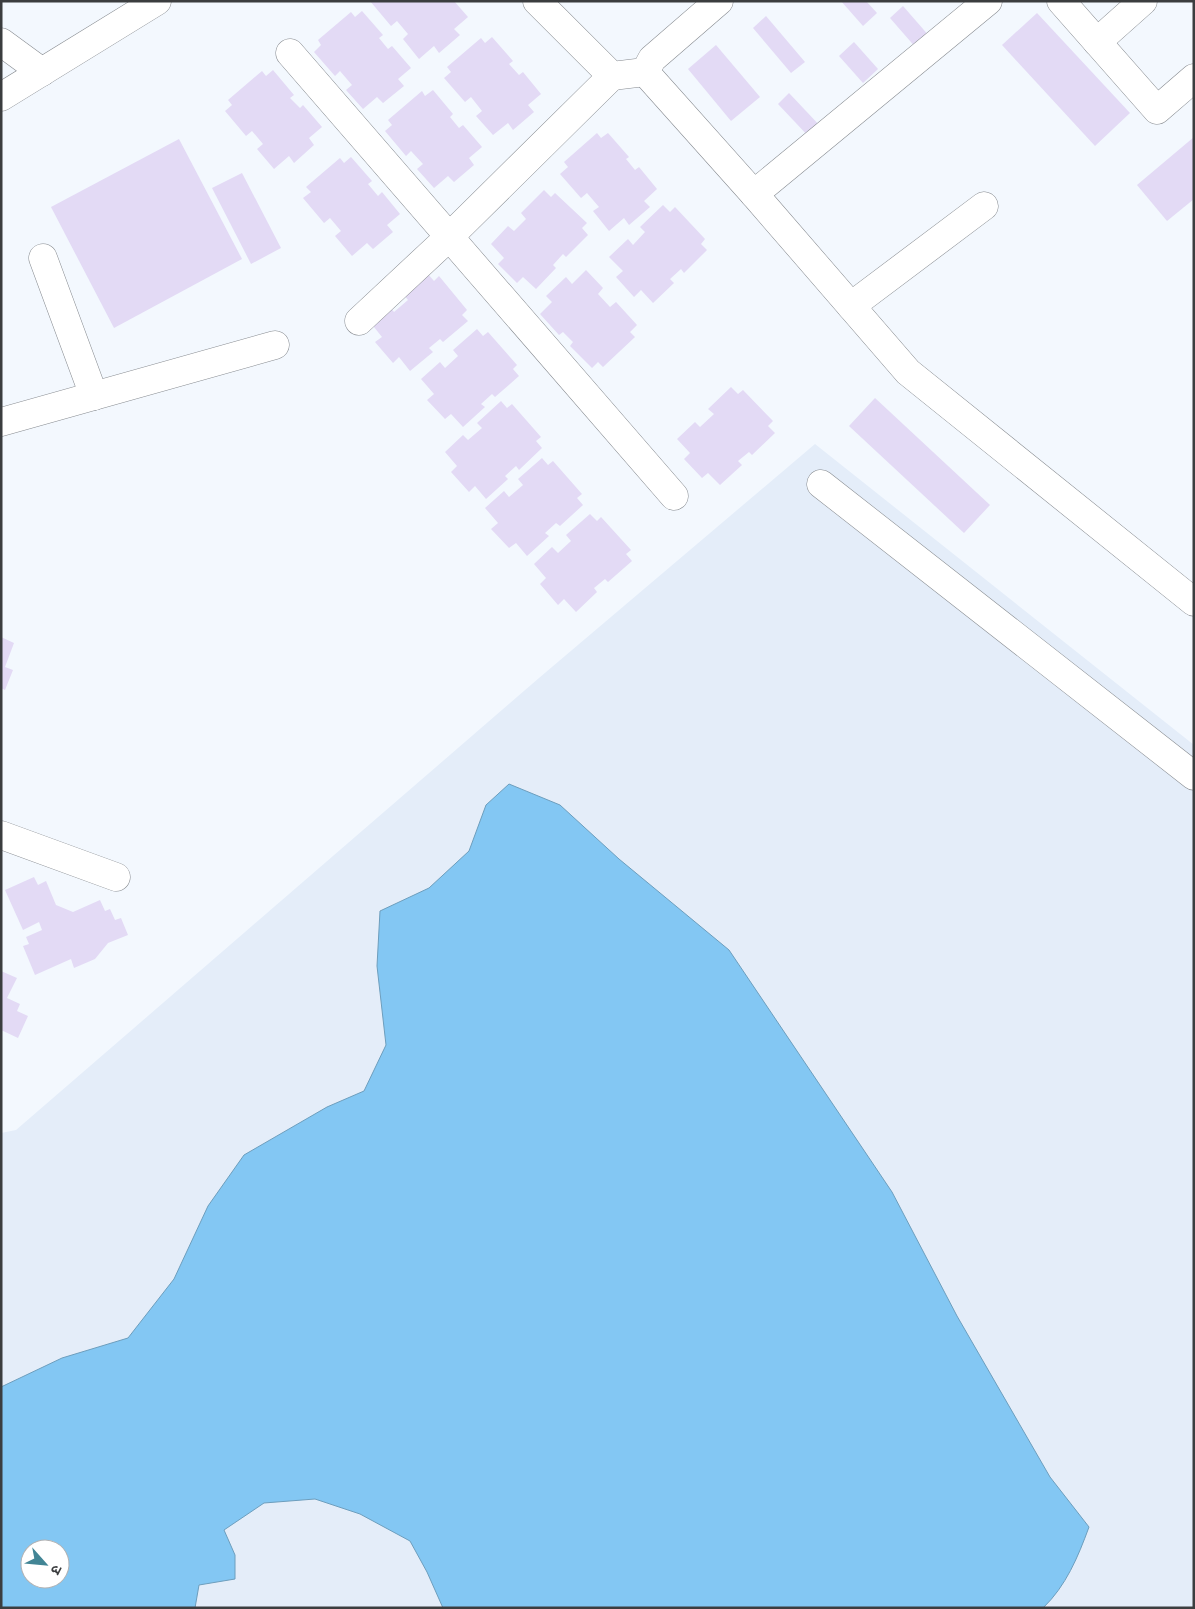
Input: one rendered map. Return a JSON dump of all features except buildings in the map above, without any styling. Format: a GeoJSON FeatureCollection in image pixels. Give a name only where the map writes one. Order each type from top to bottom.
{"type":"FeatureCollection","features":[{"type":"Feature","properties":{"kind":"street"},"geometry":{"type":"LineString","coordinates":[[1,97],[158,1]]}},
{"type":"Feature","properties":{"kind":"street"},"geometry":{"type":"LineString","coordinates":[[537,1],[612,76]]}},
{"type":"Feature","properties":{"kind":"street"},"geometry":{"type":"LineString","coordinates":[[645,72],[652,59],[719,1]]}},
{"type":"Feature","properties":{"kind":"street"},"geometry":{"type":"LineString","coordinates":[[754,194],[988,1]]}},
{"type":"Feature","properties":{"kind":"street"},"geometry":{"type":"LineString","coordinates":[[1061,1],[1157,110],[1194,78]]}},
{"type":"Feature","properties":{"kind":"street"},"geometry":{"type":"LineString","coordinates":[[1097,42],[1142,1]]}},
{"type":"Feature","properties":{"kind":"street"},"geometry":{"type":"LineString","coordinates":[[1,42],[42,72]]}},
{"type":"Feature","properties":{"kind":"street"},"geometry":{"type":"LineString","coordinates":[[290,53],[674,496]]}},
{"type":"Feature","properties":{"kind":"street"},"geometry":{"type":"LineString","coordinates":[[359,321],[449,236],[612,76],[645,72]]}},
{"type":"Feature","properties":{"kind":"street"},"geometry":{"type":"LineString","coordinates":[[645,72],[754,194],[908,372],[1194,602]]}},
{"type":"Feature","properties":{"kind":"street"},"geometry":{"type":"LineString","coordinates":[[851,306],[984,206]]}},
{"type":"Feature","properties":{"kind":"street"},"geometry":{"type":"LineString","coordinates":[[43,258],[94,396]]}},
{"type":"Feature","properties":{"kind":"street"},"geometry":{"type":"LineString","coordinates":[[1,422],[275,345]]}},
{"type":"Feature","properties":{"kind":"street"},"geometry":{"type":"LineString","coordinates":[[821,484],[1194,776]]}},
{"type":"Feature","properties":{"kind":"street"},"geometry":{"type":"LineString","coordinates":[[2,838],[116,877]]}},
{"type":"Feature","properties":{"kind":"shaded area"},"geometry":{"type":"Polygon","coordinates":[[[815,444],[1194,745],[1194,1608],[1,1608],[1,1133],[16,1130],[539,678],[815,444]]]}},
{"type":"Feature","properties":{"kind":"water"},"geometry":{"type":"Polygon","coordinates":[[[509,784],[560,805],[619,859],[729,950],[892,1192],[957,1316],[1050,1477],[1089,1527],[1076,1560],[1065,1581],[1043,1608],[443,1608],[427,1572],[410,1541],[360,1514],[315,1499],[264,1503],[224,1530],[235,1555],[235,1579],[199,1585],[195,1608],[1,1608],[1,1387],[62,1358],[128,1338],[174,1279],[208,1206],[244,1155],[327,1107],[364,1091],[386,1045],[377,966],[380,911],[429,888],[469,851],[486,805],[509,784]]]}}]}
